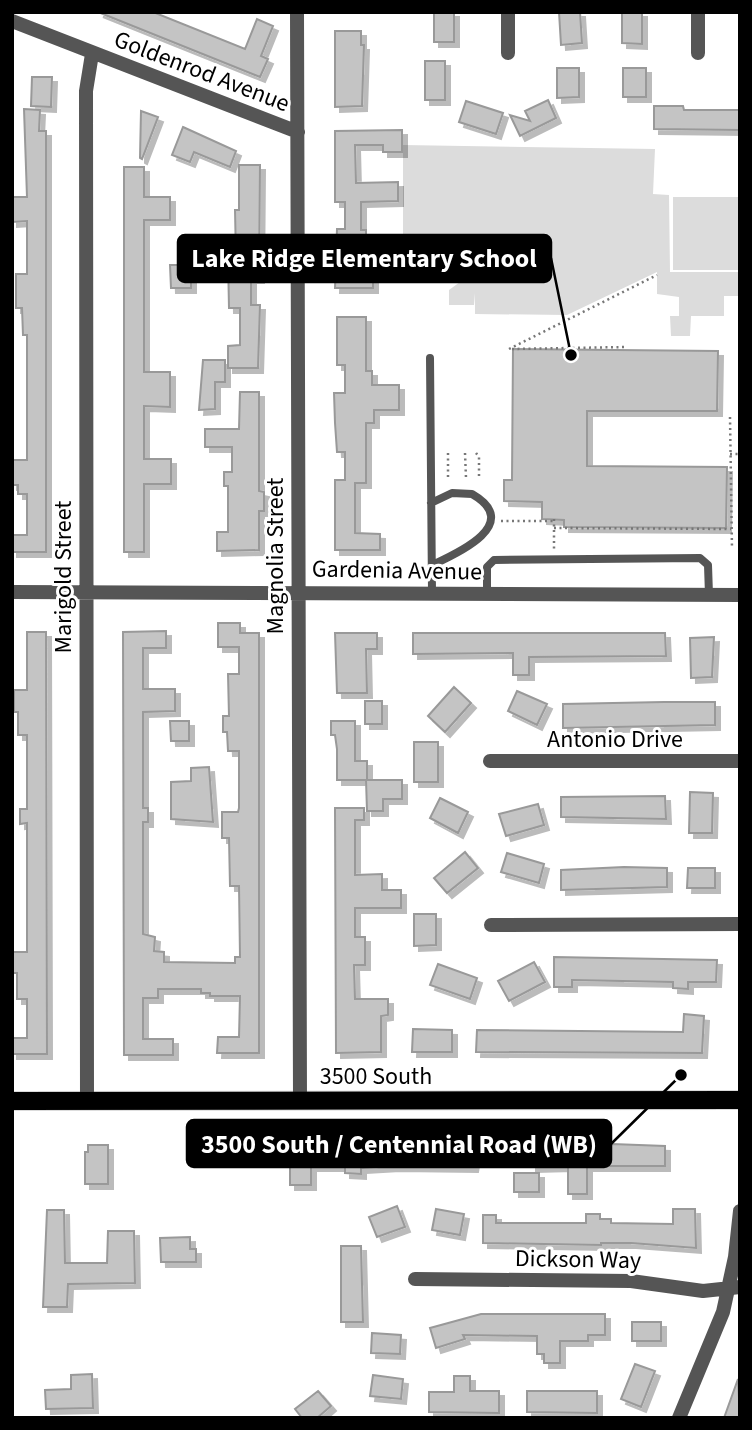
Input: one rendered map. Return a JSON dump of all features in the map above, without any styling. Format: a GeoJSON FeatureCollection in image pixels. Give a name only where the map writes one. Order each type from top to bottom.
{"type":"FeatureCollection","features":[{"type":"Feature","properties":{"kind":"main road","name":"3500 South"},"geometry":{"type":"LineString","coordinates":[[12,1101],[740,1100]]}},
{"type":"Feature","properties":{"kind":"street","name":"Magnolia Street"},"geometry":{"type":"LineString","coordinates":[[297,12],[300,1100]]}},
{"type":"Feature","properties":{"kind":"street"},"geometry":{"type":"LineString","coordinates":[[508,12],[508,53]]}},
{"type":"Feature","properties":{"kind":"street"},"geometry":{"type":"LineString","coordinates":[[698,12],[698,52]]}},
{"type":"Feature","properties":{"kind":"street","name":"Goldenrod Avenue"},"geometry":{"type":"LineString","coordinates":[[12,21],[298,132]]}},
{"type":"Feature","properties":{"kind":"street","name":"Marigold Street"},"geometry":{"type":"LineString","coordinates":[[87,1101],[86,91],[92,54]]}},
{"type":"Feature","properties":{"kind":"street","name":"Gardenia Avenue"},"geometry":{"type":"LineString","coordinates":[[12,592],[298,591],[740,595]]}},
{"type":"Feature","properties":{"kind":"street","name":"Antonio Drive"},"geometry":{"type":"LineString","coordinates":[[490,761],[740,761]]}},
{"type":"Feature","properties":{"kind":"street"},"geometry":{"type":"LineString","coordinates":[[491,925],[740,924]]}},
{"type":"Feature","properties":{"kind":"street"},"geometry":{"type":"LineString","coordinates":[[679,1418],[734,1288],[740,1211]]}},
{"type":"Feature","properties":{"kind":"street","name":"Dickson Way"},"geometry":{"type":"LineString","coordinates":[[415,1279],[631,1281],[703,1291],[734,1288]]}},
{"type":"Feature","properties":{"kind":"lane"},"geometry":{"type":"LineString","coordinates":[[430,358],[432,592]]}},
{"type":"Feature","properties":{"kind":"lane"},"geometry":{"type":"LineString","coordinates":[[431,503],[452,493],[472,494],[486,508],[489,522],[479,541],[432,565]]}},
{"type":"Feature","properties":{"kind":"lane"},"geometry":{"type":"LineString","coordinates":[[487,594],[487,567],[494,560],[700,558],[708,565],[709,595]]}},
{"type":"Feature","properties":{"kind":"path"},"geometry":{"type":"LineString","coordinates":[[626,347],[509,349],[657,275]]}},
{"type":"Feature","properties":{"kind":"path"},"geometry":{"type":"LineString","coordinates":[[730,417],[732,549]]}},
{"type":"Feature","properties":{"kind":"path"},"geometry":{"type":"LineString","coordinates":[[448,453],[448,478]]}},
{"type":"Feature","properties":{"kind":"path"},"geometry":{"type":"LineString","coordinates":[[465,453],[466,478]]}},
{"type":"Feature","properties":{"kind":"path"},"geometry":{"type":"LineString","coordinates":[[476,453],[479,457],[479,478]]}},
{"type":"Feature","properties":{"kind":"path"},"geometry":{"type":"LineString","coordinates":[[730,454],[740,454]]}},
{"type":"Feature","properties":{"kind":"path"},"geometry":{"type":"LineString","coordinates":[[501,521],[554,520],[554,549]]}},
{"type":"Feature","properties":{"kind":"path"},"geometry":{"type":"LineString","coordinates":[[554,528],[731,529]]}},
{"type":"Feature","properties":{"kind":"shaded area"},"geometry":{"type":"Polygon","coordinates":[[[403,145],[655,149],[653,194],[669,195],[670,272],[740,272],[740,296],[724,296],[724,316],[691,316],[690,336],[671,336],[670,316],[679,316],[679,297],[657,294],[657,272],[567,315],[475,314],[475,293],[474,305],[449,305],[449,290],[460,282],[403,282],[403,145]]]}},
{"type":"Feature","properties":{"kind":"shaded area"},"geometry":{"type":"Polygon","coordinates":[[[673,197],[740,197],[740,270],[673,270],[673,197]]]}},
{"type":"Feature","properties":{"kind":"building"},"geometry":{"type":"Polygon","coordinates":[[[98,12],[153,12],[245,49],[257,19],[273,26],[261,56],[268,59],[260,77],[98,12]]]}},
{"type":"Feature","properties":{"kind":"building"},"geometry":{"type":"Polygon","coordinates":[[[434,12],[454,12],[454,42],[434,42],[434,12]]]}},
{"type":"Feature","properties":{"kind":"building"},"geometry":{"type":"Polygon","coordinates":[[[559,12],[580,12],[582,43],[561,45],[559,12]]]}},
{"type":"Feature","properties":{"kind":"building"},"geometry":{"type":"Polygon","coordinates":[[[622,12],[642,12],[642,44],[622,43],[622,12]]]}},
{"type":"Feature","properties":{"kind":"building"},"geometry":{"type":"Polygon","coordinates":[[[335,31],[361,31],[361,45],[364,45],[362,106],[335,107],[335,31]]]}},
{"type":"Feature","properties":{"kind":"building"},"geometry":{"type":"Polygon","coordinates":[[[425,61],[445,61],[445,100],[425,100],[425,61]]]}},
{"type":"Feature","properties":{"kind":"building"},"geometry":{"type":"Polygon","coordinates":[[[557,68],[579,68],[579,97],[557,98],[557,68]]]}},
{"type":"Feature","properties":{"kind":"building"},"geometry":{"type":"Polygon","coordinates":[[[623,68],[646,68],[646,97],[623,97],[623,68]]]}},
{"type":"Feature","properties":{"kind":"building"},"geometry":{"type":"Polygon","coordinates":[[[32,77],[52,77],[51,107],[31,106],[32,77]]]}},
{"type":"Feature","properties":{"kind":"building"},"geometry":{"type":"Polygon","coordinates":[[[548,100],[556,118],[520,136],[510,115],[530,121],[525,111],[548,100]]]}},
{"type":"Feature","properties":{"kind":"building"},"geometry":{"type":"Polygon","coordinates":[[[466,101],[503,113],[496,134],[459,122],[466,101]]]}},
{"type":"Feature","properties":{"kind":"building"},"geometry":{"type":"Polygon","coordinates":[[[654,106],[683,106],[684,110],[740,110],[740,130],[654,129],[654,106]]]}},
{"type":"Feature","properties":{"kind":"building"},"geometry":{"type":"Polygon","coordinates":[[[24,109],[40,110],[39,131],[46,131],[46,552],[12,552],[12,535],[27,535],[27,494],[18,494],[18,485],[12,485],[12,460],[27,460],[27,335],[23,335],[22,308],[16,308],[16,274],[27,274],[27,221],[12,222],[12,197],[27,197],[24,109]]]}},
{"type":"Feature","properties":{"kind":"building"},"geometry":{"type":"Polygon","coordinates":[[[141,111],[158,117],[142,159],[140,158],[141,111]]]}},
{"type":"Feature","properties":{"kind":"building"},"geometry":{"type":"Polygon","coordinates":[[[183,127],[236,151],[230,167],[194,152],[190,162],[172,155],[183,127]]]}},
{"type":"Feature","properties":{"kind":"building"},"geometry":{"type":"Polygon","coordinates":[[[402,130],[402,152],[383,152],[383,145],[355,145],[356,183],[398,182],[398,201],[361,202],[361,230],[366,230],[366,248],[355,248],[355,274],[373,274],[373,288],[335,288],[337,229],[345,229],[345,202],[335,202],[335,131],[402,130]]]}},
{"type":"Feature","properties":{"kind":"building"},"geometry":{"type":"Polygon","coordinates":[[[239,165],[260,165],[259,278],[251,278],[251,305],[260,305],[258,368],[228,368],[228,346],[240,345],[240,308],[229,308],[228,258],[236,258],[235,210],[239,210],[239,165]]]}},
{"type":"Feature","properties":{"kind":"building"},"geometry":{"type":"Polygon","coordinates":[[[124,167],[144,167],[144,197],[170,197],[170,220],[144,220],[144,372],[170,372],[170,407],[144,406],[144,459],[171,459],[171,484],[144,484],[144,552],[124,552],[124,167]]]}},
{"type":"Feature","properties":{"kind":"building"},"geometry":{"type":"Polygon","coordinates":[[[170,265],[191,265],[191,288],[171,288],[170,265]]]}},
{"type":"Feature","properties":{"kind":"building"},"geometry":{"type":"Polygon","coordinates":[[[337,317],[366,317],[366,371],[372,371],[372,385],[399,385],[399,410],[374,410],[374,423],[366,423],[366,483],[355,483],[355,533],[380,534],[380,550],[335,550],[335,480],[345,480],[345,452],[337,452],[335,423],[334,393],[345,393],[345,365],[337,365],[337,317]]]}},
{"type":"Feature","properties":{"kind":"building"},"geometry":{"type":"Polygon","coordinates":[[[513,349],[718,351],[717,411],[587,411],[587,466],[727,467],[726,528],[564,527],[564,520],[542,519],[542,502],[504,501],[504,480],[512,480],[513,349]]]}},
{"type":"Feature","properties":{"kind":"building"},"geometry":{"type":"Polygon","coordinates":[[[203,360],[225,360],[225,382],[215,382],[215,409],[199,410],[203,360]]]}},
{"type":"Feature","properties":{"kind":"building"},"geometry":{"type":"Polygon","coordinates":[[[240,392],[259,392],[259,491],[264,492],[264,511],[259,511],[259,550],[217,551],[217,532],[228,532],[228,486],[224,486],[224,472],[232,472],[232,447],[205,447],[205,429],[239,429],[240,392]]]}},
{"type":"Feature","properties":{"kind":"building"},"geometry":{"type":"Polygon","coordinates":[[[218,623],[240,623],[240,633],[259,633],[259,1053],[217,1053],[218,1037],[239,1037],[240,996],[210,996],[210,993],[201,993],[201,989],[158,989],[158,998],[143,998],[143,1039],[173,1039],[173,1055],[124,1055],[123,632],[166,631],[166,648],[143,648],[143,689],[175,689],[175,711],[143,712],[143,808],[148,808],[148,822],[143,822],[143,934],[155,937],[154,951],[164,952],[164,962],[235,963],[235,957],[240,957],[239,886],[230,886],[229,838],[222,838],[222,812],[238,812],[239,808],[239,751],[228,751],[227,732],[223,732],[223,716],[229,716],[228,674],[239,674],[239,647],[218,647],[218,623]]]}},
{"type":"Feature","properties":{"kind":"building"},"geometry":{"type":"Polygon","coordinates":[[[27,632],[46,632],[47,1054],[12,1054],[12,1038],[27,1038],[27,999],[17,999],[17,973],[12,973],[12,952],[27,952],[27,823],[20,824],[20,809],[27,809],[27,735],[18,735],[14,690],[27,690],[27,632]]]}},
{"type":"Feature","properties":{"kind":"building"},"geometry":{"type":"Polygon","coordinates":[[[335,633],[377,633],[377,649],[366,649],[367,693],[337,693],[335,633]]]}},
{"type":"Feature","properties":{"kind":"building"},"geometry":{"type":"Polygon","coordinates":[[[413,633],[665,633],[666,656],[529,657],[529,675],[513,675],[513,653],[413,654],[413,633]]]}},
{"type":"Feature","properties":{"kind":"building"},"geometry":{"type":"Polygon","coordinates":[[[714,637],[712,677],[691,678],[690,638],[714,637]]]}},
{"type":"Feature","properties":{"kind":"building"},"geometry":{"type":"Polygon","coordinates":[[[454,687],[471,703],[445,732],[428,716],[454,687]]]}},
{"type":"Feature","properties":{"kind":"building"},"geometry":{"type":"Polygon","coordinates":[[[517,691],[547,704],[537,725],[508,711],[517,691]]]}},
{"type":"Feature","properties":{"kind":"building"},"geometry":{"type":"Polygon","coordinates":[[[365,701],[382,701],[382,724],[365,724],[365,701]]]}},
{"type":"Feature","properties":{"kind":"building"},"geometry":{"type":"Polygon","coordinates":[[[715,702],[715,725],[563,728],[563,704],[715,702]]]}},
{"type":"Feature","properties":{"kind":"building"},"geometry":{"type":"Polygon","coordinates":[[[170,721],[189,721],[189,741],[171,741],[170,721]]]}},
{"type":"Feature","properties":{"kind":"building"},"geometry":{"type":"Polygon","coordinates":[[[331,721],[355,721],[355,761],[367,761],[367,780],[402,780],[402,799],[383,799],[383,811],[367,811],[366,780],[337,780],[337,749],[335,735],[331,735],[331,721]]]}},
{"type":"Feature","properties":{"kind":"building"},"geometry":{"type":"Polygon","coordinates":[[[414,742],[438,742],[438,782],[414,782],[414,742]]]}},
{"type":"Feature","properties":{"kind":"building"},"geometry":{"type":"Polygon","coordinates":[[[209,767],[213,822],[171,819],[171,782],[191,781],[191,768],[209,767]]]}},
{"type":"Feature","properties":{"kind":"building"},"geometry":{"type":"Polygon","coordinates":[[[690,792],[713,793],[712,833],[689,833],[690,792]]]}},
{"type":"Feature","properties":{"kind":"building"},"geometry":{"type":"Polygon","coordinates":[[[665,796],[666,819],[561,817],[561,797],[665,796]]]}},
{"type":"Feature","properties":{"kind":"building"},"geometry":{"type":"Polygon","coordinates":[[[440,798],[468,812],[458,833],[430,818],[440,798]]]}},
{"type":"Feature","properties":{"kind":"building"},"geometry":{"type":"Polygon","coordinates":[[[538,804],[544,825],[506,836],[499,814],[538,804]]]}},
{"type":"Feature","properties":{"kind":"building"},"geometry":{"type":"Polygon","coordinates":[[[335,808],[364,808],[364,820],[355,820],[355,875],[382,874],[382,890],[401,890],[401,908],[355,908],[355,937],[365,937],[365,965],[354,965],[355,999],[388,999],[388,1015],[381,1016],[381,1052],[336,1053],[335,808]]]}},
{"type":"Feature","properties":{"kind":"building"},"geometry":{"type":"Polygon","coordinates":[[[465,852],[478,868],[447,893],[434,878],[465,852]]]}},
{"type":"Feature","properties":{"kind":"building"},"geometry":{"type":"Polygon","coordinates":[[[507,853],[544,864],[539,883],[501,872],[507,853]]]}},
{"type":"Feature","properties":{"kind":"building"},"geometry":{"type":"Polygon","coordinates":[[[667,868],[667,887],[561,890],[561,870],[667,868]]]}},
{"type":"Feature","properties":{"kind":"building"},"geometry":{"type":"Polygon","coordinates":[[[688,868],[715,868],[715,888],[687,888],[688,868]]]}},
{"type":"Feature","properties":{"kind":"building"},"geometry":{"type":"Polygon","coordinates":[[[414,914],[436,914],[436,945],[414,946],[414,914]]]}},
{"type":"Feature","properties":{"kind":"building"},"geometry":{"type":"Polygon","coordinates":[[[554,957],[717,960],[716,982],[688,982],[688,989],[673,988],[673,982],[572,980],[572,987],[554,987],[554,957]]]}},
{"type":"Feature","properties":{"kind":"building"},"geometry":{"type":"Polygon","coordinates":[[[534,962],[545,982],[509,1001],[498,981],[534,962]]]}},
{"type":"Feature","properties":{"kind":"building"},"geometry":{"type":"Polygon","coordinates":[[[438,964],[477,978],[470,999],[430,985],[438,964]]]}},
{"type":"Feature","properties":{"kind":"building"},"geometry":{"type":"Polygon","coordinates":[[[684,1014],[704,1016],[702,1053],[476,1052],[477,1030],[683,1032],[684,1014]]]}},
{"type":"Feature","properties":{"kind":"building"},"geometry":{"type":"Polygon","coordinates":[[[413,1029],[452,1030],[452,1052],[412,1052],[413,1029]]]}},
{"type":"Feature","properties":{"kind":"building"},"geometry":{"type":"Polygon","coordinates":[[[612,1144],[665,1146],[665,1166],[587,1166],[587,1194],[568,1194],[568,1166],[531,1167],[531,1148],[612,1144]]]}},
{"type":"Feature","properties":{"kind":"building"},"geometry":{"type":"Polygon","coordinates":[[[88,1145],[108,1145],[108,1184],[85,1184],[85,1152],[88,1152],[88,1145]]]}},
{"type":"Feature","properties":{"kind":"building"},"geometry":{"type":"Polygon","coordinates":[[[290,1145],[462,1146],[462,1151],[476,1151],[473,1167],[361,1168],[361,1174],[345,1173],[345,1166],[311,1166],[311,1185],[290,1185],[290,1145]]]}},
{"type":"Feature","properties":{"kind":"building"},"geometry":{"type":"Polygon","coordinates":[[[514,1173],[539,1173],[539,1192],[514,1192],[514,1173]]]}},
{"type":"Feature","properties":{"kind":"building"},"geometry":{"type":"Polygon","coordinates":[[[397,1206],[405,1227],[377,1237],[369,1217],[397,1206]]]}},
{"type":"Feature","properties":{"kind":"building"},"geometry":{"type":"Polygon","coordinates":[[[436,1209],[464,1214],[460,1235],[432,1230],[436,1209]]]}},
{"type":"Feature","properties":{"kind":"building"},"geometry":{"type":"Polygon","coordinates":[[[673,1209],[695,1209],[696,1248],[631,1243],[483,1243],[483,1215],[496,1215],[496,1223],[586,1223],[586,1214],[600,1214],[600,1219],[611,1219],[611,1223],[673,1224],[673,1209]]]}},
{"type":"Feature","properties":{"kind":"building"},"geometry":{"type":"Polygon","coordinates":[[[47,1210],[64,1210],[65,1263],[107,1263],[108,1231],[134,1231],[135,1283],[68,1284],[67,1307],[43,1307],[47,1210]]]}},
{"type":"Feature","properties":{"kind":"building"},"geometry":{"type":"Polygon","coordinates":[[[190,1237],[190,1249],[196,1249],[196,1262],[161,1262],[160,1238],[190,1237]]]}},
{"type":"Feature","properties":{"kind":"building"},"geometry":{"type":"Polygon","coordinates":[[[341,1246],[361,1246],[363,1322],[341,1322],[341,1246]]]}},
{"type":"Feature","properties":{"kind":"building"},"geometry":{"type":"Polygon","coordinates":[[[481,1314],[605,1314],[605,1335],[588,1335],[588,1341],[560,1341],[560,1363],[544,1363],[544,1354],[537,1354],[537,1336],[463,1335],[465,1339],[436,1348],[430,1328],[481,1314]]]}},
{"type":"Feature","properties":{"kind":"building"},"geometry":{"type":"Polygon","coordinates":[[[632,1322],[661,1322],[661,1341],[632,1341],[632,1322]]]}},
{"type":"Feature","properties":{"kind":"building"},"geometry":{"type":"Polygon","coordinates":[[[372,1333],[401,1335],[400,1354],[371,1353],[372,1333]]]}},
{"type":"Feature","properties":{"kind":"building"},"geometry":{"type":"Polygon","coordinates":[[[635,1364],[655,1371],[641,1407],[621,1399],[635,1364]]]}},
{"type":"Feature","properties":{"kind":"building"},"geometry":{"type":"Polygon","coordinates":[[[92,1374],[93,1408],[46,1409],[45,1390],[71,1389],[71,1375],[92,1374]]]}},
{"type":"Feature","properties":{"kind":"building"},"geometry":{"type":"Polygon","coordinates":[[[373,1375],[403,1379],[401,1399],[370,1396],[373,1375]]]}},
{"type":"Feature","properties":{"kind":"building"},"geometry":{"type":"Polygon","coordinates":[[[454,1376],[470,1376],[470,1391],[499,1391],[499,1413],[429,1412],[429,1392],[454,1392],[454,1376]]]}},
{"type":"Feature","properties":{"kind":"building"},"geometry":{"type":"Polygon","coordinates":[[[738,1379],[740,1418],[724,1418],[738,1379]]]}},
{"type":"Feature","properties":{"kind":"building"},"geometry":{"type":"Polygon","coordinates":[[[318,1391],[331,1406],[317,1418],[302,1418],[295,1409],[318,1391]]]}},
{"type":"Feature","properties":{"kind":"building"},"geometry":{"type":"Polygon","coordinates":[[[527,1391],[597,1391],[597,1413],[527,1412],[527,1391]]]}},
{"type":"Feature","properties":{"kind":"place","name":"Lake Ridge Elementary School"},"geometry":{"type":"Point","coordinates":[571,355]}},
{"type":"Feature","properties":{"kind":"place","name":"3500 South / Centennial Road (WB)"},"geometry":{"type":"Point","coordinates":[681,1075]}}]}
